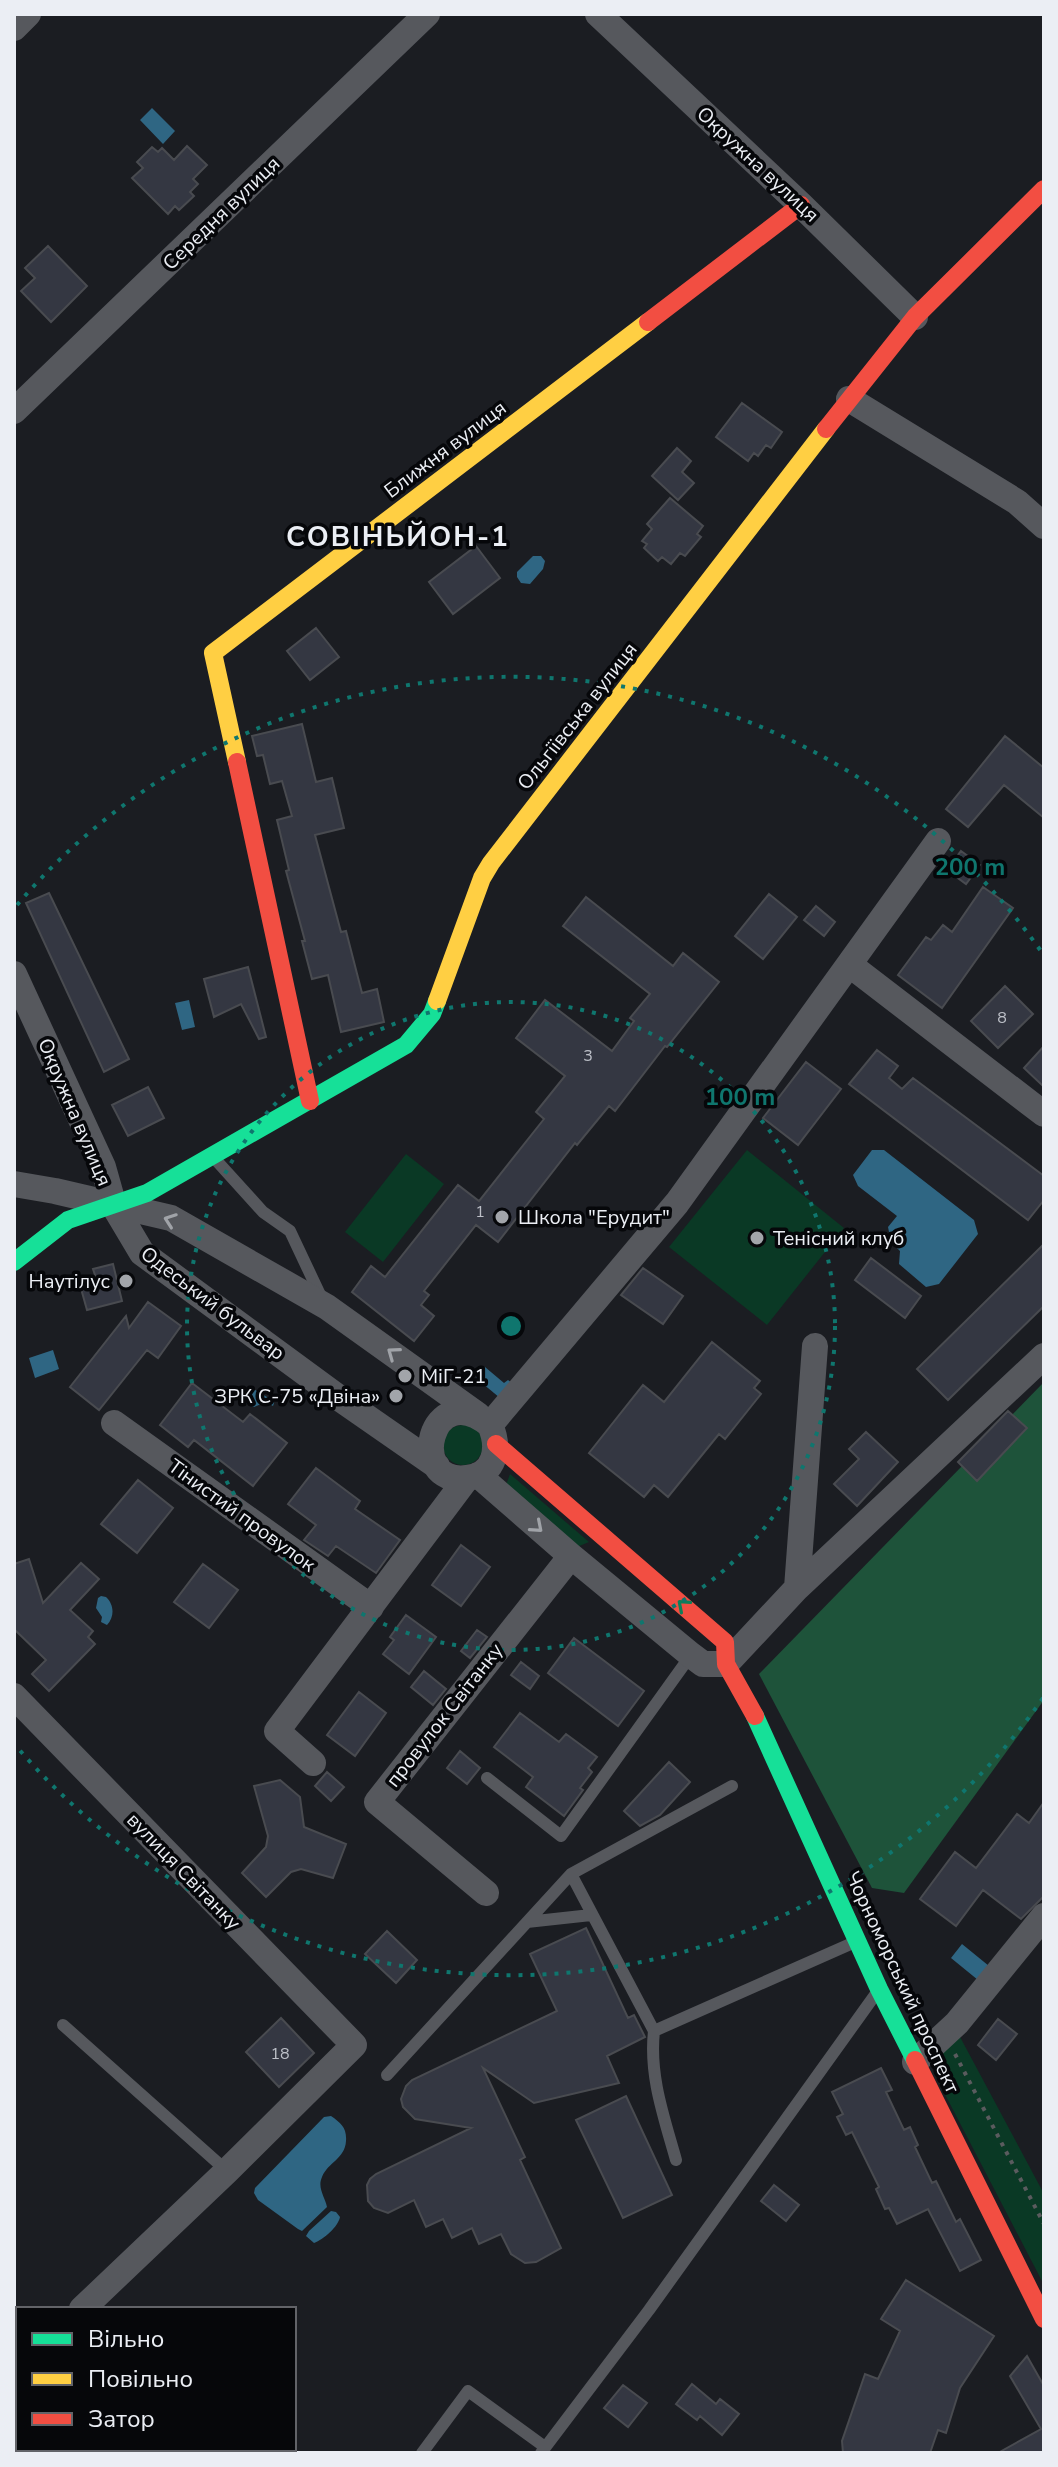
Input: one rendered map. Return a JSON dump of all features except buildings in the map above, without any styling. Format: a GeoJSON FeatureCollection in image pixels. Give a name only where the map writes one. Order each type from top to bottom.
{"type":"FeatureCollection","features":[{"type":"Feature","properties":{"kind":"street"},"geometry":{"type":"LineString","coordinates":[[14,28],[28,14]]}},
{"type":"Feature","properties":{"kind":"street","name":"Середня вулиця"},"geometry":{"type":"LineString","coordinates":[[14,411],[427,14]]}},
{"type":"Feature","properties":{"kind":"street","name":"Окружна вулиця"},"geometry":{"type":"LineString","coordinates":[[598,14],[915,317]]}},
{"type":"Feature","properties":{"kind":"street","name":"Ольгіївська вулиця"},"geometry":{"type":"LineString","coordinates":[[114,1206],[147,1193],[310,1101],[406,1045],[421,1029],[432,1014],[482,878],[491,863],[915,317],[1044,189]]}},
{"type":"Feature","properties":{"kind":"street","name":"Ближня вулиця"},"geometry":{"type":"LineString","coordinates":[[310,1101],[213,653],[801,205]]}},
{"type":"Feature","properties":{"kind":"street"},"geometry":{"type":"LineString","coordinates":[[849,399],[1017,502],[1044,526]]}},
{"type":"Feature","properties":{"kind":"street"},"geometry":{"type":"LineString","coordinates":[[313,1763],[277,1731],[371,1607],[480,1445],[677,1203],[938,841]]}},
{"type":"Feature","properties":{"kind":"street"},"geometry":{"type":"LineString","coordinates":[[850,965],[1044,1114]]}},
{"type":"Feature","properties":{"kind":"street","name":"Окружна вулиця"},"geometry":{"type":"LineString","coordinates":[[14,974],[103,1167],[114,1206]]}},
{"type":"Feature","properties":{"kind":"street"},"geometry":{"type":"LineString","coordinates":[[14,1184],[114,1206]]}},
{"type":"Feature","properties":{"kind":"street"},"geometry":{"type":"LineString","coordinates":[[14,1262],[68,1220],[114,1206]]}},
{"type":"Feature","properties":{"kind":"street","name":"Одеський бульвар"},"geometry":{"type":"LineString","coordinates":[[114,1206],[142,1253],[342,1400],[434,1460],[445,1473],[455,1478],[480,1445]]}},
{"type":"Feature","properties":{"kind":"street","name":"Одеський бульвар"},"geometry":{"type":"LineString","coordinates":[[114,1206],[171,1218],[327,1307],[480,1445],[725,1642],[726,1664],[703,1664],[571,1556],[480,1445]]}},
{"type":"Feature","properties":{"kind":"street"},"geometry":{"type":"LineString","coordinates":[[797,1588],[815,1346]]}},
{"type":"Feature","properties":{"kind":"street"},"geometry":{"type":"LineString","coordinates":[[726,1664],[797,1588],[1044,1356]]}},
{"type":"Feature","properties":{"kind":"street"},"geometry":{"type":"LineString","coordinates":[[434,1460],[430,1438],[447,1416],[480,1445]]}},
{"type":"Feature","properties":{"kind":"street","name":"Тінистий провулок"},"geometry":{"type":"LineString","coordinates":[[114,1423],[371,1607]]}},
{"type":"Feature","properties":{"kind":"street","name":"провулок Світанку"},"geometry":{"type":"LineString","coordinates":[[486,1893],[377,1802],[571,1556]]}},
{"type":"Feature","properties":{"kind":"street","name":"Чорноморський проспект"},"geometry":{"type":"LineString","coordinates":[[726,1664],[751,1707],[879,1989],[1044,2319]]}},
{"type":"Feature","properties":{"kind":"street","name":"вулиця Світанку"},"geometry":{"type":"LineString","coordinates":[[14,1696],[354,2045],[227,2171]]}},
{"type":"Feature","properties":{"kind":"street"},"geometry":{"type":"LineString","coordinates":[[915,2062],[957,2023],[1044,1916]]}},
{"type":"Feature","properties":{"kind":"street"},"geometry":{"type":"LineString","coordinates":[[84,2307],[227,2171]]}},
{"type":"Feature","properties":{"kind":"lane"},"geometry":{"type":"LineString","coordinates":[[213,1156],[263,1212],[290,1231],[327,1307]]}},
{"type":"Feature","properties":{"kind":"lane"},"geometry":{"type":"LineString","coordinates":[[487,1778],[561,1836],[691,1655]]}},
{"type":"Feature","properties":{"kind":"lane"},"geometry":{"type":"LineString","coordinates":[[387,2075],[571,1874],[732,1786]]}},
{"type":"Feature","properties":{"kind":"lane"},"geometry":{"type":"LineString","coordinates":[[571,1874],[654,2031],[651,2054],[657,2095],[676,2160]]}},
{"type":"Feature","properties":{"kind":"lane"},"geometry":{"type":"LineString","coordinates":[[527,1922],[591,1915]]}},
{"type":"Feature","properties":{"kind":"lane"},"geometry":{"type":"LineString","coordinates":[[654,2031],[858,1941]]}},
{"type":"Feature","properties":{"kind":"lane"},"geometry":{"type":"LineString","coordinates":[[422,2453],[468,2391],[543,2450],[649,2310],[879,1989]]}},
{"type":"Feature","properties":{"kind":"lane"},"geometry":{"type":"LineString","coordinates":[[63,2025],[227,2171]]}},
{"type":"Feature","properties":{"kind":"path"},"geometry":{"type":"LineString","coordinates":[[945,2035],[1044,2224]]}},
{"type":"Feature","properties":{"kind":"green space","name":"Тенісний клуб"},"geometry":{"type":"Polygon","coordinates":[[[747,1150],[844,1228],[767,1325],[669,1247],[747,1150]]]}},
{"type":"Feature","properties":{"kind":"green space"},"geometry":{"type":"Polygon","coordinates":[[[406,1154],[444,1184],[383,1262],[345,1232],[406,1154]]]}},
{"type":"Feature","properties":{"kind":"green space"},"geometry":{"type":"Polygon","coordinates":[[[1044,1382],[1044,1700],[904,1893],[872,1888],[759,1674],[1044,1382]]]}},
{"type":"Feature","properties":{"kind":"green space"},"geometry":{"type":"Polygon","coordinates":[[[463,1425],[477,1431],[483,1445],[477,1459],[463,1465],[449,1459],[443,1445],[449,1431],[463,1425]]]}},
{"type":"Feature","properties":{"kind":"green space"},"geometry":{"type":"Polygon","coordinates":[[[510,1474],[589,1542],[577,1547],[506,1485],[510,1474]]]}},
{"type":"Feature","properties":{"kind":"green space"},"geometry":{"type":"Polygon","coordinates":[[[959,2035],[1044,2194],[1044,2285],[936,2077],[943,2051],[959,2035]]]}},
{"type":"Feature","properties":{"kind":"water"},"geometry":{"type":"Polygon","coordinates":[[[152,108],[175,131],[163,144],[140,120],[152,108]]]}},
{"type":"Feature","properties":{"kind":"water"},"geometry":{"type":"Polygon","coordinates":[[[533,556],[541,556],[545,561],[543,569],[530,584],[521,583],[517,572],[533,556]]]}},
{"type":"Feature","properties":{"kind":"water"},"geometry":{"type":"Polygon","coordinates":[[[189,1000],[195,1027],[182,1030],[175,1003],[189,1000]]]}},
{"type":"Feature","properties":{"kind":"water"},"geometry":{"type":"Polygon","coordinates":[[[872,1150],[884,1150],[974,1220],[978,1234],[939,1284],[926,1287],[899,1264],[900,1251],[891,1242],[888,1227],[897,1216],[858,1186],[853,1175],[872,1150]]]}},
{"type":"Feature","properties":{"kind":"water"},"geometry":{"type":"Polygon","coordinates":[[[53,1350],[59,1369],[35,1378],[29,1358],[53,1350]]]}},
{"type":"Feature","properties":{"kind":"water"},"geometry":{"type":"Polygon","coordinates":[[[485,1367],[504,1383],[508,1380],[512,1383],[500,1398],[476,1378],[485,1367]]]}},
{"type":"Feature","properties":{"kind":"water"},"geometry":{"type":"Polygon","coordinates":[[[250,1387],[272,1400],[273,1406],[266,1402],[254,1407],[246,1403],[244,1393],[250,1387]]]}},
{"type":"Feature","properties":{"kind":"water"},"geometry":{"type":"Polygon","coordinates":[[[101,1596],[109,1600],[112,1607],[107,1625],[101,1622],[102,1617],[96,1608],[101,1596]]]}},
{"type":"Feature","properties":{"kind":"water"},"geometry":{"type":"Polygon","coordinates":[[[962,1944],[989,1966],[978,1980],[951,1958],[962,1944]]]}},
{"type":"Feature","properties":{"kind":"water"},"geometry":{"type":"Polygon","coordinates":[[[331,2116],[344,2129],[345,2147],[321,2181],[327,2207],[302,2231],[258,2200],[255,2188],[324,2117],[331,2116]]]}},
{"type":"Feature","properties":{"kind":"water"},"geometry":{"type":"Polygon","coordinates":[[[331,2211],[340,2217],[339,2221],[314,2243],[306,2236],[331,2211]]]}},
{"type":"Feature","properties":{"kind":"traffic: fast"},"geometry":{"type":"LineString","coordinates":[[14,1262],[68,1220],[147,1193],[406,1045],[432,1014],[437,1001]]}},
{"type":"Feature","properties":{"kind":"traffic: fast"},"geometry":{"type":"LineString","coordinates":[[755,1716],[879,1989],[915,2060]]}},
{"type":"Feature","properties":{"kind":"traffic: slow"},"geometry":{"type":"LineString","coordinates":[[237,762],[213,653],[648,322]]}},
{"type":"Feature","properties":{"kind":"traffic: slow"},"geometry":{"type":"LineString","coordinates":[[437,1001],[482,878],[491,863],[826,429]]}},
{"type":"Feature","properties":{"kind":"traffic: jam"},"geometry":{"type":"LineString","coordinates":[[826,429],[915,317],[1044,189]]}},
{"type":"Feature","properties":{"kind":"traffic: jam"},"geometry":{"type":"LineString","coordinates":[[648,322],[801,205]]}},
{"type":"Feature","properties":{"kind":"traffic: jam"},"geometry":{"type":"LineString","coordinates":[[237,762],[310,1101]]}},
{"type":"Feature","properties":{"kind":"traffic: jam"},"geometry":{"type":"LineString","coordinates":[[496,1444],[725,1642],[726,1664],[755,1716]]}},
{"type":"Feature","properties":{"kind":"traffic: jam"},"geometry":{"type":"LineString","coordinates":[[915,2060],[1044,2319]]}},
{"type":"Feature","properties":{"kind":"place","name":"Школа \"Ерудит\""},"geometry":{"type":"Point","coordinates":[502,1217]}},
{"type":"Feature","properties":{"kind":"place","name":"Тенісний клуб"},"geometry":{"type":"Point","coordinates":[757,1238]}},
{"type":"Feature","properties":{"kind":"place","name":"Наутілус"},"geometry":{"type":"Point","coordinates":[126,1281]}},
{"type":"Feature","properties":{"kind":"place","name":"МіГ-21"},"geometry":{"type":"Point","coordinates":[405,1376]}},
{"type":"Feature","properties":{"kind":"place","name":"ЗРК С-75 «Двіна»"},"geometry":{"type":"Point","coordinates":[396,1396]}},
{"type":"Feature","properties":{"kind":"district","name":"СОВІНЬЙОН-1"},"geometry":{"type":"Point","coordinates":[398,536]}}]}
